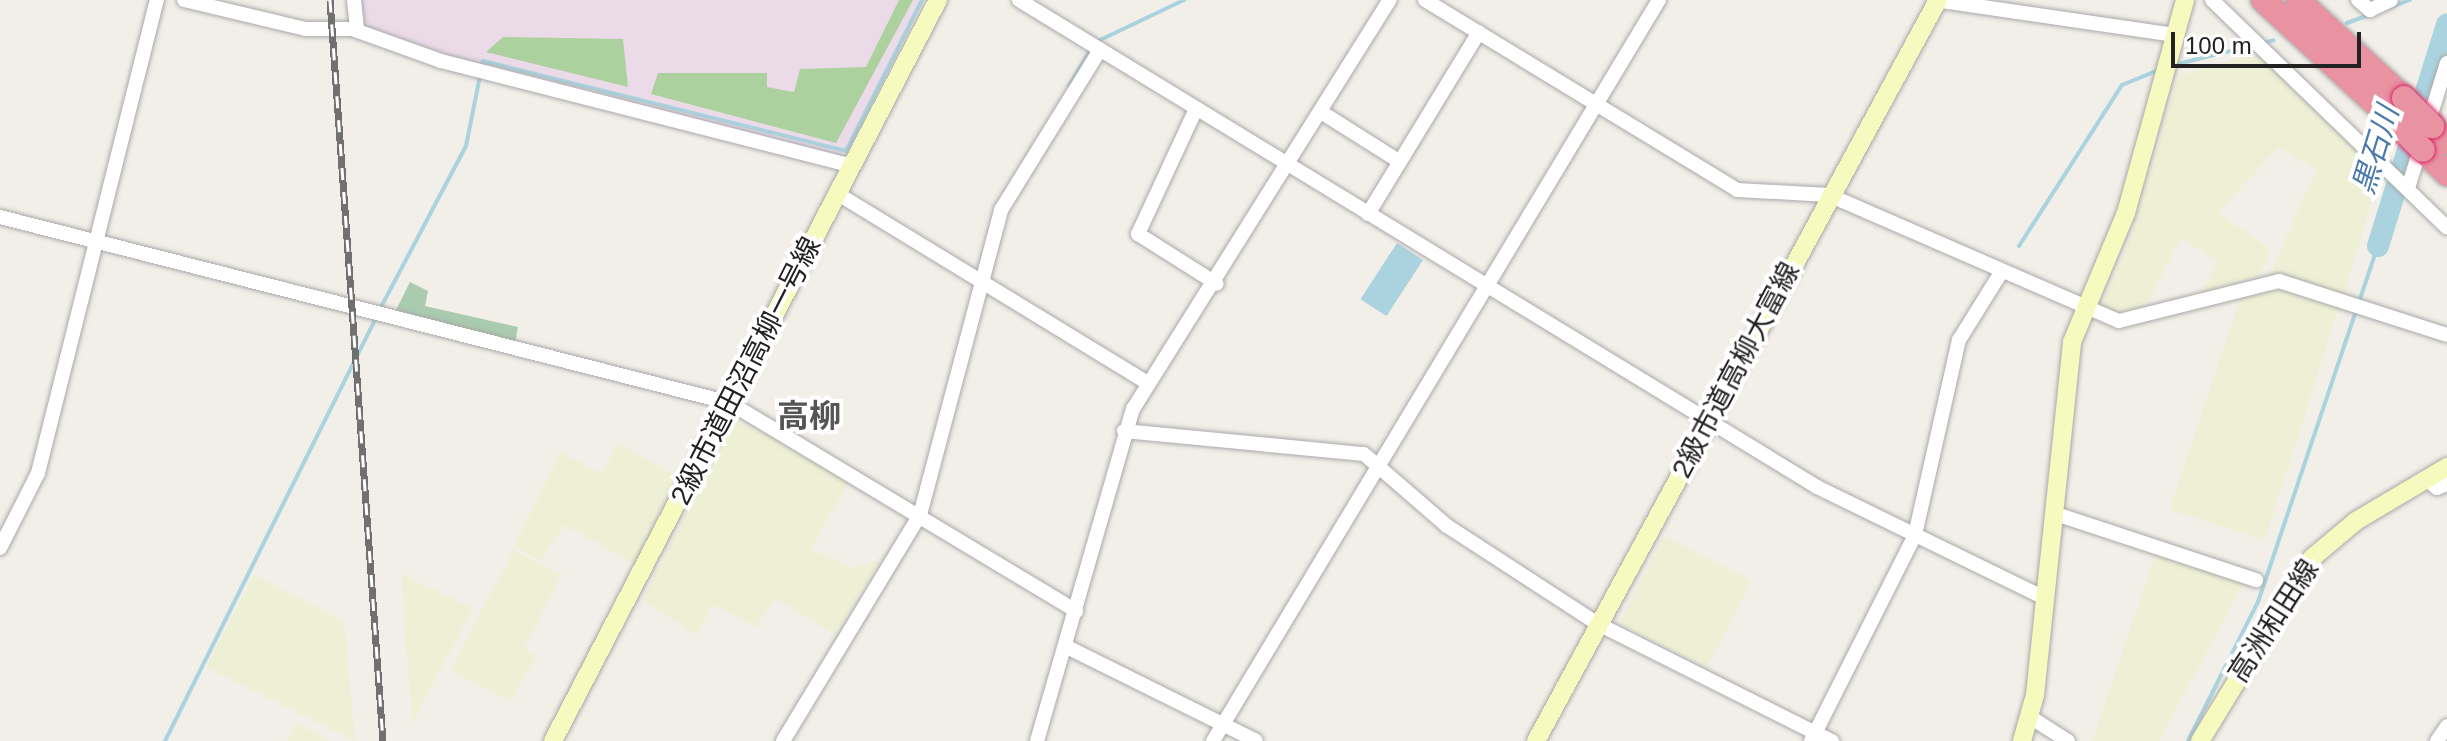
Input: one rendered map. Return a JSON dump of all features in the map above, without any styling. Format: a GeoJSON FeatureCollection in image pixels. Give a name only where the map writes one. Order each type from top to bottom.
{"type":"FeatureCollection","features":[{"type":"Feature","properties":{"kind":"highway"},"geometry":{"type":"LineString","coordinates":[[2263,0],[2399,109],[2447,142]]}},
{"type":"Feature","properties":{"kind":"highway"},"geometry":{"type":"LineString","coordinates":[[2298,0],[2399,109],[2423,150],[2447,174]]}},
{"type":"Feature","properties":{"kind":"street"},"geometry":{"type":"LineString","coordinates":[[0,548],[38,473],[100,242],[157,0]]}},
{"type":"Feature","properties":{"kind":"street"},"geometry":{"type":"LineString","coordinates":[[184,0],[267,22],[357,31],[441,61],[852,166]]}},
{"type":"Feature","properties":{"kind":"street"},"geometry":{"type":"LineString","coordinates":[[354,0],[357,31]]}},
{"type":"Feature","properties":{"kind":"street","name":"2級市道田沼高柳一号線"},"geometry":{"type":"LineString","coordinates":[[553,741],[938,0]]}},
{"type":"Feature","properties":{"kind":"street"},"geometry":{"type":"LineString","coordinates":[[1019,0],[1710,422],[1915,535],[2043,597]]}},
{"type":"Feature","properties":{"kind":"street"},"geometry":{"type":"LineString","coordinates":[[1037,741],[1076,611],[1124,431],[1148,383],[1217,284],[1390,0]]}},
{"type":"Feature","properties":{"kind":"street"},"geometry":{"type":"LineString","coordinates":[[1425,0],[1737,190],[1829,195],[2119,321],[2279,281],[2447,335]]}},
{"type":"Feature","properties":{"kind":"street"},"geometry":{"type":"LineString","coordinates":[[1213,741],[1379,470],[1659,0]]}},
{"type":"Feature","properties":{"kind":"street"},"geometry":{"type":"LineString","coordinates":[[1937,0],[2176,35]]}},
{"type":"Feature","properties":{"kind":"street","name":"2級市道高柳大富線"},"geometry":{"type":"LineString","coordinates":[[1536,741],[1937,0]]}},
{"type":"Feature","properties":{"kind":"street"},"geometry":{"type":"LineString","coordinates":[[2022,741],[2030,717],[2072,342],[2090,309],[2126,213],[2185,0]]}},
{"type":"Feature","properties":{"kind":"street"},"geometry":{"type":"LineString","coordinates":[[2212,0],[2447,228]]}},
{"type":"Feature","properties":{"kind":"street"},"geometry":{"type":"LineString","coordinates":[[2358,0],[2370,10],[2391,0]]}},
{"type":"Feature","properties":{"kind":"street"},"geometry":{"type":"LineString","coordinates":[[1368,214],[1479,32]]}},
{"type":"Feature","properties":{"kind":"street"},"geometry":{"type":"LineString","coordinates":[[783,741],[920,515],[1001,210],[1100,50]]}},
{"type":"Feature","properties":{"kind":"street"},"geometry":{"type":"LineString","coordinates":[[2406,187],[2446,73]]}},
{"type":"Feature","properties":{"kind":"street"},"geometry":{"type":"LineString","coordinates":[[1196,109],[1138,234],[1217,284]]}},
{"type":"Feature","properties":{"kind":"street"},"geometry":{"type":"LineString","coordinates":[[1321,112],[1400,162]]}},
{"type":"Feature","properties":{"kind":"street"},"geometry":{"type":"LineString","coordinates":[[838,194],[1148,383]]}},
{"type":"Feature","properties":{"kind":"street"},"geometry":{"type":"LineString","coordinates":[[0,217],[730,403],[1076,611]]}},
{"type":"Feature","properties":{"kind":"street"},"geometry":{"type":"LineString","coordinates":[[1813,737],[1915,535],[1959,340],[2002,271]]}},
{"type":"Feature","properties":{"kind":"street"},"geometry":{"type":"LineString","coordinates":[[1124,431],[1364,454],[1447,526],[1598,624],[1813,737],[1832,741]]}},
{"type":"Feature","properties":{"kind":"street","name":"高洲和田線"},"geometry":{"type":"LineString","coordinates":[[2200,741],[2312,558],[2356,521],[2447,467]]}},
{"type":"Feature","properties":{"kind":"street"},"geometry":{"type":"LineString","coordinates":[[2428,480],[2447,484]]}},
{"type":"Feature","properties":{"kind":"street"},"geometry":{"type":"LineString","coordinates":[[2053,513],[2256,580]]}},
{"type":"Feature","properties":{"kind":"street"},"geometry":{"type":"LineString","coordinates":[[1065,646],[1256,741]]}},
{"type":"Feature","properties":{"kind":"street"},"geometry":{"type":"LineString","coordinates":[[2030,717],[2068,741]]}},
{"type":"Feature","properties":{"kind":"street"},"geometry":{"type":"LineString","coordinates":[[2437,741],[2447,726]]}},
{"type":"Feature","properties":{"kind":"shaded area"},"geometry":{"type":"Polygon","coordinates":[[[355,0],[921,0],[838,162],[357,31],[355,0]]]}},
{"type":"Feature","properties":{"kind":"green space"},"geometry":{"type":"Polygon","coordinates":[[[899,0],[913,0],[836,143],[651,94],[658,73],[767,73],[767,87],[794,92],[800,69],[866,67],[899,0]]]}},
{"type":"Feature","properties":{"kind":"green space"},"geometry":{"type":"Polygon","coordinates":[[[503,37],[623,39],[628,87],[486,52],[503,37]]]}},
{"type":"Feature","properties":{"kind":"green space"},"geometry":{"type":"Polygon","coordinates":[[[2258,53],[2381,171],[2344,295],[2269,276],[2316,170],[2279,147],[2218,212],[2271,250],[2259,276],[2200,294],[2218,262],[2181,238],[2145,309],[2121,316],[2100,308],[2132,234],[2178,76],[2258,53]]]}},
{"type":"Feature","properties":{"kind":"green space"},"geometry":{"type":"Polygon","coordinates":[[[410,282],[428,291],[425,306],[518,327],[515,343],[396,310],[410,282]]]}},
{"type":"Feature","properties":{"kind":"green space"},"geometry":{"type":"Polygon","coordinates":[[[2281,287],[2339,307],[2265,540],[2169,510],[2241,296],[2281,287]]]}},
{"type":"Feature","properties":{"kind":"green space"},"geometry":{"type":"Polygon","coordinates":[[[736,419],[849,481],[811,549],[851,568],[881,560],[835,634],[775,599],[756,627],[714,605],[696,635],[642,600],[736,419]]]}},
{"type":"Feature","properties":{"kind":"green space"},"geometry":{"type":"Polygon","coordinates":[[[618,443],[677,476],[635,564],[564,525],[540,561],[514,546],[561,452],[602,474],[618,443]]]}},
{"type":"Feature","properties":{"kind":"green space"},"geometry":{"type":"Polygon","coordinates":[[[1664,536],[1751,580],[1707,668],[1620,623],[1664,536]]]}},
{"type":"Feature","properties":{"kind":"green space"},"geometry":{"type":"Polygon","coordinates":[[[514,550],[561,575],[524,649],[536,657],[511,701],[450,670],[514,550]]]}},
{"type":"Feature","properties":{"kind":"green space"},"geometry":{"type":"Polygon","coordinates":[[[2156,552],[2245,581],[2159,741],[2092,741],[2156,552]]]}},
{"type":"Feature","properties":{"kind":"green space"},"geometry":{"type":"Polygon","coordinates":[[[401,574],[473,608],[412,724],[401,574]]]}},
{"type":"Feature","properties":{"kind":"green space"},"geometry":{"type":"Polygon","coordinates":[[[254,575],[344,621],[355,741],[206,667],[254,575]]]}},
{"type":"Feature","properties":{"kind":"green space"},"geometry":{"type":"Polygon","coordinates":[[[296,723],[331,741],[286,741],[296,723]]]}},
{"type":"Feature","properties":{"kind":"water"},"geometry":{"type":"Polygon","coordinates":[[[1397,243],[1423,260],[1387,316],[1361,299],[1397,243]]]}},
{"type":"Feature","properties":{"kind":"waterway"},"geometry":{"type":"LineString","coordinates":[[380,309],[466,146],[483,61],[846,151],[922,0]]}},
{"type":"Feature","properties":{"kind":"waterway"},"geometry":{"type":"LineString","coordinates":[[1096,42],[1184,0]]}},
{"type":"Feature","properties":{"kind":"waterway"},"geometry":{"type":"LineString","coordinates":[[2347,23],[2410,0]]}},
{"type":"Feature","properties":{"kind":"waterway","name":"黒石川"},"geometry":{"type":"LineString","coordinates":[[2378,246],[2447,25]]}},
{"type":"Feature","properties":{"kind":"waterway"},"geometry":{"type":"LineString","coordinates":[[2263,43],[2274,40]]}},
{"type":"Feature","properties":{"kind":"waterway"},"geometry":{"type":"LineString","coordinates":[[2174,65],[2254,45]]}},
{"type":"Feature","properties":{"kind":"waterway"},"geometry":{"type":"LineString","coordinates":[[1069,86],[1091,49]]}},
{"type":"Feature","properties":{"kind":"waterway"},"geometry":{"type":"LineString","coordinates":[[2019,246],[2122,85],[2161,69]]}},
{"type":"Feature","properties":{"kind":"waterway"},"geometry":{"type":"LineString","coordinates":[[2188,741],[2258,602],[2378,246]]}},
{"type":"Feature","properties":{"kind":"waterway"},"geometry":{"type":"LineString","coordinates":[[165,741],[376,317]]}},
{"type":"Feature","properties":{"kind":"railway"},"geometry":{"type":"LineString","coordinates":[[330,0],[383,741]]}},
{"type":"Feature","properties":{"kind":"district","name":"高柳"},"geometry":{"type":"Point","coordinates":[809,416]}}]}
